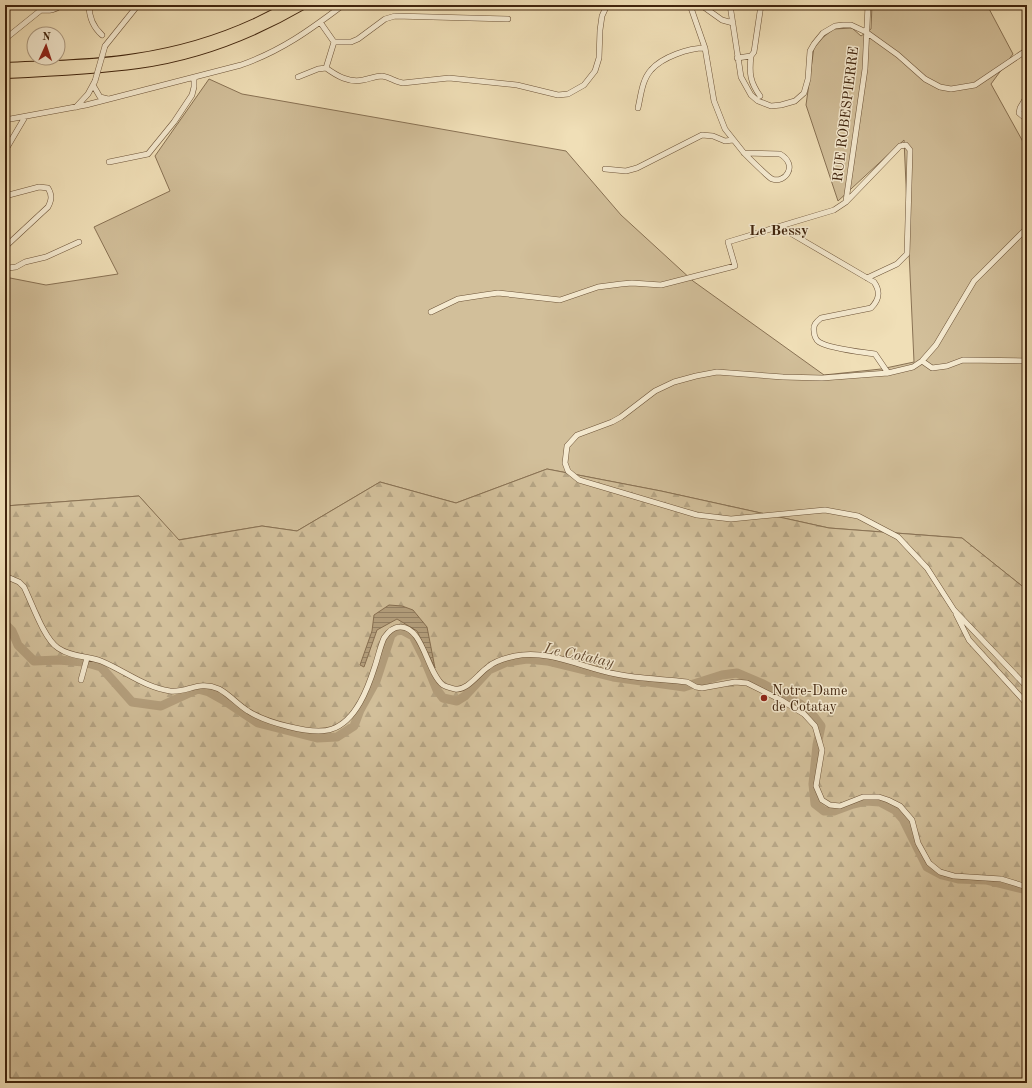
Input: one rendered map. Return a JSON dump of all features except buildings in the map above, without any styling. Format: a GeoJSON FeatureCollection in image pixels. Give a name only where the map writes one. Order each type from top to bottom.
{"type":"FeatureCollection","features":[{"type":"Feature","properties":{"kind":"highway"},"geometry":{"type":"LineString","coordinates":[[5,67],[106,61],[135,58],[173,50],[233,32],[255,23],[290,5]]}},
{"type":"Feature","properties":{"kind":"highway"},"geometry":{"type":"LineString","coordinates":[[5,74],[114,67],[163,60],[217,45],[249,33],[277,20],[303,5]]}},
{"type":"Feature","properties":{"kind":"street"},"geometry":{"type":"LineString","coordinates":[[37,5],[41,10]]}},
{"type":"Feature","properties":{"kind":"street"},"geometry":{"type":"LineString","coordinates":[[5,39],[41,10],[55,9],[62,5]]}},
{"type":"Feature","properties":{"kind":"street"},"geometry":{"type":"LineString","coordinates":[[89,5],[93,25],[102,36]]}},
{"type":"Feature","properties":{"kind":"street"},"geometry":{"type":"LineString","coordinates":[[76,107],[94,83],[105,46],[138,5]]}},
{"type":"Feature","properties":{"kind":"street"},"geometry":{"type":"LineString","coordinates":[[5,120],[111,99],[194,78],[260,59],[291,42],[343,5]]}},
{"type":"Feature","properties":{"kind":"street"},"geometry":{"type":"LineString","coordinates":[[298,77],[318,69],[326,68],[340,77],[353,81],[378,76],[385,76],[403,83],[449,78],[516,85],[558,95],[568,94],[584,85],[595,71],[598,58],[602,16],[607,5]]}},
{"type":"Feature","properties":{"kind":"street"},"geometry":{"type":"LineString","coordinates":[[690,5],[705,48],[714,101],[725,130],[744,153],[772,178],[780,179],[786,175],[790,169],[789,162],[780,154],[744,153]]}},
{"type":"Feature","properties":{"kind":"street"},"geometry":{"type":"LineString","coordinates":[[701,5],[722,20],[733,23]]}},
{"type":"Feature","properties":{"kind":"street"},"geometry":{"type":"LineString","coordinates":[[730,5],[741,76],[751,94],[758,101],[771,106],[795,101],[804,93],[808,79],[810,52],[814,44],[823,33],[829,29],[843,25],[856,26],[898,55],[925,79],[940,87],[951,89],[975,85],[1027,50]]}},
{"type":"Feature","properties":{"kind":"street"},"geometry":{"type":"LineString","coordinates":[[760,96],[753,87],[750,78],[761,5]]}},
{"type":"Feature","properties":{"kind":"street","name":"RUE ROBESPIERRE"},"geometry":{"type":"LineString","coordinates":[[846,202],[866,69],[868,5]]}},
{"type":"Feature","properties":{"kind":"street"},"geometry":{"type":"LineString","coordinates":[[334,42],[351,42],[358,39],[385,19],[395,16],[508,19]]}},
{"type":"Feature","properties":{"kind":"street"},"geometry":{"type":"LineString","coordinates":[[320,22],[334,42]]}},
{"type":"Feature","properties":{"kind":"street"},"geometry":{"type":"LineString","coordinates":[[326,68],[334,42]]}},
{"type":"Feature","properties":{"kind":"street"},"geometry":{"type":"LineString","coordinates":[[638,108],[642,86],[651,69],[676,54],[694,48],[705,48]]}},
{"type":"Feature","properties":{"kind":"street"},"geometry":{"type":"LineString","coordinates":[[737,58],[753,54]]}},
{"type":"Feature","properties":{"kind":"street"},"geometry":{"type":"LineString","coordinates":[[109,162],[148,154],[174,122],[192,95],[194,78]]}},
{"type":"Feature","properties":{"kind":"street"},"geometry":{"type":"LineString","coordinates":[[94,83],[100,97],[111,99]]}},
{"type":"Feature","properties":{"kind":"street"},"geometry":{"type":"LineString","coordinates":[[1027,96],[1020,108],[1019,113],[1027,118]]}},
{"type":"Feature","properties":{"kind":"street"},"geometry":{"type":"LineString","coordinates":[[5,151],[25,117]]}},
{"type":"Feature","properties":{"kind":"street"},"geometry":{"type":"LineString","coordinates":[[605,169],[626,171],[638,168],[702,135],[714,136],[726,141],[733,140]]}},
{"type":"Feature","properties":{"kind":"street"},"geometry":{"type":"LineString","coordinates":[[431,312],[458,300],[498,293],[560,300],[598,287],[632,283],[661,285],[735,266],[728,242],[834,210],[846,202],[900,146],[906,144],[910,150],[907,254],[897,264],[867,278]]}},
{"type":"Feature","properties":{"kind":"street"},"geometry":{"type":"LineString","coordinates":[[5,196],[39,187],[48,188],[52,201],[48,207],[5,247]]}},
{"type":"Feature","properties":{"kind":"street"},"geometry":{"type":"LineString","coordinates":[[780,227],[874,282],[878,288],[879,297],[871,308],[821,318],[816,322],[813,330],[818,341],[827,346],[875,354],[888,373]]}},
{"type":"Feature","properties":{"kind":"street"},"geometry":{"type":"LineString","coordinates":[[1027,228],[974,281],[936,345],[922,361],[913,367],[888,373],[822,378],[783,377],[717,372],[674,382],[655,391],[621,417],[612,422],[577,435],[567,446],[565,462],[566,468],[572,476],[579,480],[697,515],[731,519],[825,510],[858,516],[898,537],[927,568],[954,610],[969,640],[1027,704]]}},
{"type":"Feature","properties":{"kind":"street"},"geometry":{"type":"LineString","coordinates":[[5,267],[8,268],[46,257],[78,242]]}},
{"type":"Feature","properties":{"kind":"street"},"geometry":{"type":"LineString","coordinates":[[922,361],[932,368],[947,366],[963,360],[1027,361]]}},
{"type":"Feature","properties":{"kind":"street"},"geometry":{"type":"LineString","coordinates":[[5,576],[19,582],[24,587],[46,636],[58,649],[69,654],[101,661],[134,679],[171,691],[182,690],[198,685],[217,688],[230,696],[246,710],[265,720],[318,731],[330,730],[338,727],[352,714],[371,679],[383,640],[389,632],[398,627],[404,627],[415,634],[434,673],[443,685],[458,689],[464,688],[476,676],[503,659],[528,655],[553,657],[618,675],[687,682],[696,687],[702,688],[735,682],[747,683],[781,700],[804,714],[815,726],[822,757],[816,786],[822,800],[830,805],[840,806],[863,797],[879,797],[888,800],[900,806],[912,820],[918,843],[929,863],[940,872],[954,876],[1001,879],[1027,887]]}},
{"type":"Feature","properties":{"kind":"street"},"geometry":{"type":"LineString","coordinates":[[954,610],[1027,687]]}},
{"type":"Feature","properties":{"kind":"street"},"geometry":{"type":"LineString","coordinates":[[81,680],[87,658]]}},
{"type":"Feature","properties":{"kind":"green space"},"geometry":{"type":"Polygon","coordinates":[[[872,5],[987,5],[1013,54],[991,84],[1027,149],[1027,590],[962,538],[829,528],[661,491],[547,469],[456,503],[380,482],[297,531],[262,526],[178,540],[139,496],[5,506],[5,277],[46,285],[118,274],[94,227],[170,191],[155,156],[209,79],[242,94],[566,151],[621,215],[693,281],[824,375],[881,369],[914,362],[904,140],[838,201],[806,105],[814,47],[822,38],[834,29],[852,28],[861,36],[871,29],[872,5]]]}},
{"type":"Feature","properties":{"kind":"green space"},"geometry":{"type":"Polygon","coordinates":[[[547,469],[661,491],[829,528],[962,538],[1027,590],[1027,1083],[5,1083],[5,506],[139,496],[179,540],[262,526],[297,531],[380,482],[456,503],[547,469]]]}},
{"type":"Feature","properties":{"kind":"shaded area"},"geometry":{"type":"Polygon","coordinates":[[[389,605],[402,606],[413,610],[427,627],[435,668],[417,631],[397,619],[377,630],[364,667],[360,665],[372,631],[374,615],[389,605]]]}},
{"type":"Feature","properties":{"kind":"waterway","name":"Le Cotatay"},"geometry":{"type":"LineString","coordinates":[[5,624],[12,631],[18,645],[34,661],[58,660],[84,662],[101,667],[132,702],[161,706],[198,689],[209,692],[225,701],[258,723],[317,738],[337,737],[354,726],[360,710],[376,681],[391,635],[396,631],[402,630],[413,636],[437,690],[443,698],[457,701],[465,696],[489,670],[507,662],[527,659],[547,661],[613,677],[684,687],[722,675],[737,673],[763,684],[800,704],[812,714],[821,726],[817,745],[813,784],[815,804],[824,811],[834,811],[866,801],[880,802],[895,810],[903,819],[927,867],[942,875],[958,879],[986,880],[1027,890]]}},
{"type":"Feature","properties":{"kind":"place","name":"Notre-Dame de Cotatay"},"geometry":{"type":"Point","coordinates":[764,698]}},
{"type":"Feature","properties":{"kind":"district","name":"Le Bessy"},"geometry":{"type":"Point","coordinates":[779,230]}}]}
